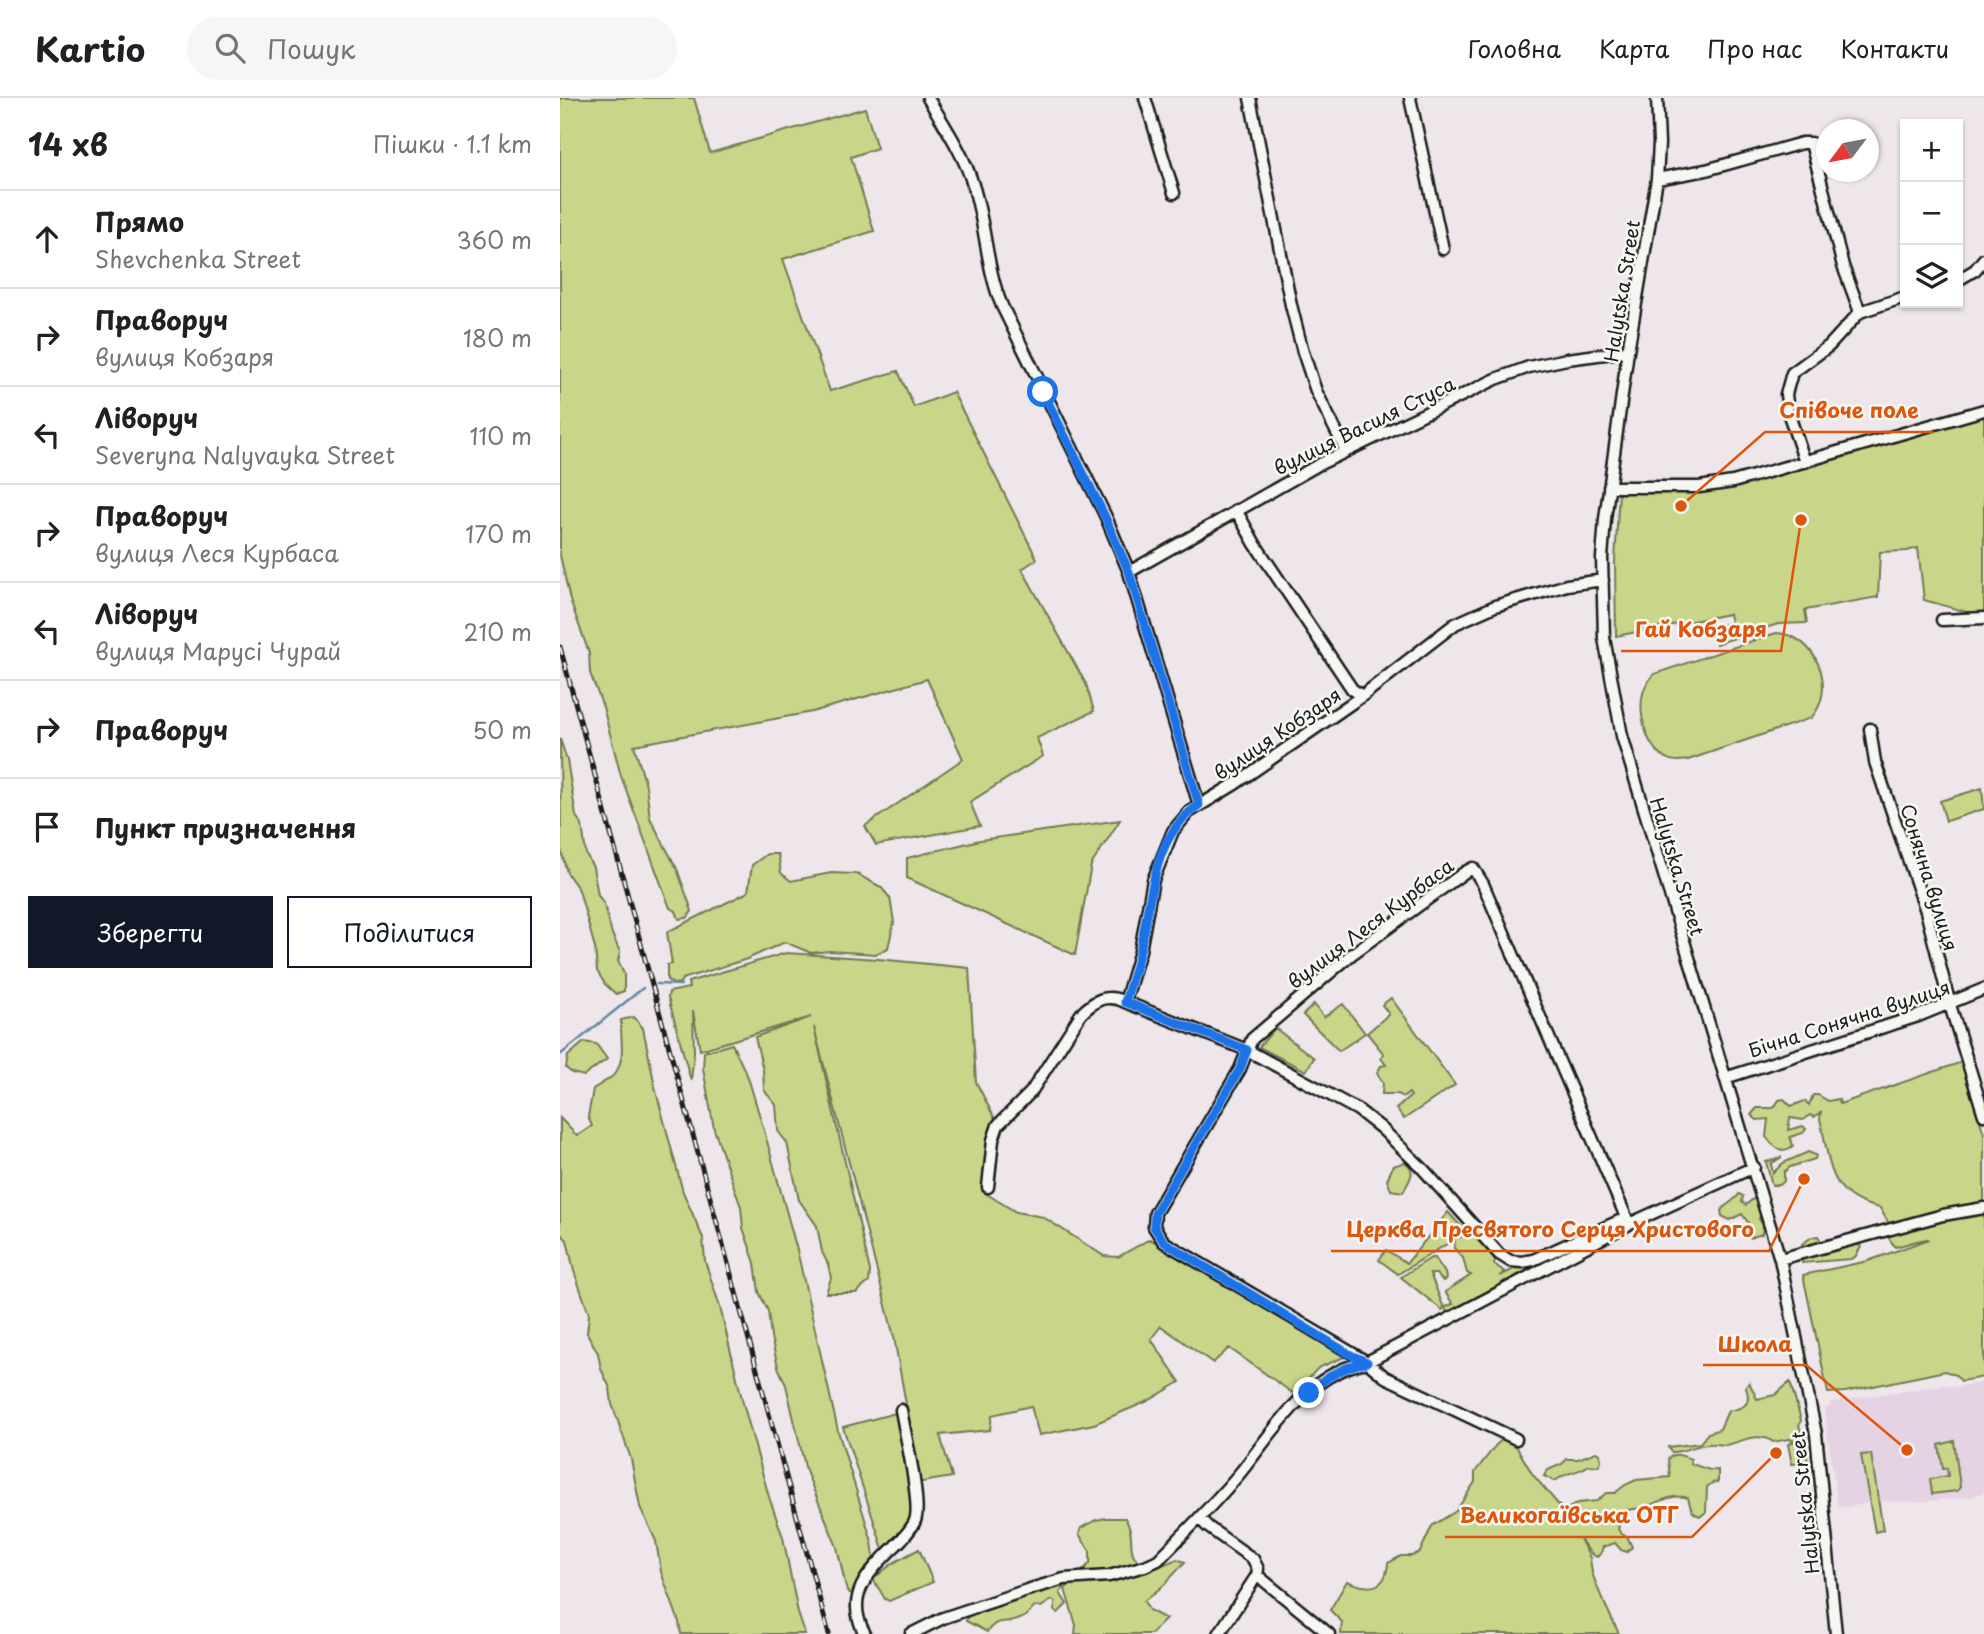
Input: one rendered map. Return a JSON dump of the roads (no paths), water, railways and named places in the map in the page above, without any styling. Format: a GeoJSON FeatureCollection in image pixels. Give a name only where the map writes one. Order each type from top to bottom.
{"type":"FeatureCollection","features":[{"type":"Feature","properties":{"kind":"street"},"geometry":{"type":"LineString","coordinates":[[928,98],[964,162],[973,185],[995,290],[1129,572],[1199,805]]}},
{"type":"Feature","properties":{"kind":"street"},"geometry":{"type":"LineString","coordinates":[[1145,98],[1174,193]]}},
{"type":"Feature","properties":{"kind":"street"},"geometry":{"type":"LineString","coordinates":[[1250,98],[1291,305],[1303,352],[1316,391],[1346,451]]}},
{"type":"Feature","properties":{"kind":"street"},"geometry":{"type":"LineString","coordinates":[[1410,98],[1443,249]]}},
{"type":"Feature","properties":{"kind":"street","name":"Halytska Street"},"geometry":{"type":"LineString","coordinates":[[1657,98],[1657,179],[1609,487],[1603,580],[1604,638],[1622,736],[1780,1259],[1816,1434],[1836,1634]]}},
{"type":"Feature","properties":{"kind":"street"},"geometry":{"type":"LineString","coordinates":[[1657,179],[1706,170],[1794,145],[1811,143],[1843,266],[1860,312]]}},
{"type":"Feature","properties":{"kind":"street"},"geometry":{"type":"LineString","coordinates":[[1963,277],[1975,270],[1984,259]]}},
{"type":"Feature","properties":{"kind":"street"},"geometry":{"type":"LineString","coordinates":[[1805,462],[1788,412],[1786,394],[1792,373],[1829,346],[1860,312],[1900,299]]}},
{"type":"Feature","properties":{"kind":"street","name":"вулиця Василя Стуса"},"geometry":{"type":"LineString","coordinates":[[1129,572],[1346,451],[1496,379],[1529,367],[1629,351]]}},
{"type":"Feature","properties":{"kind":"street"},"geometry":{"type":"LineString","coordinates":[[1609,487],[1699,488],[1733,482],[1984,411]]}},
{"type":"Feature","properties":{"kind":"street"},"geometry":{"type":"LineString","coordinates":[[1236,510],[1255,544],[1352,689],[1362,696]]}},
{"type":"Feature","properties":{"kind":"street","name":"вулиця Кобзаря"},"geometry":{"type":"LineString","coordinates":[[1125,1002],[1140,951],[1153,880],[1160,858],[1173,831],[1189,812],[1235,784],[1362,696],[1454,624],[1495,606],[1567,585],[1603,580]]}},
{"type":"Feature","properties":{"kind":"street"},"geometry":{"type":"LineString","coordinates":[[1942,620],[1984,618]]}},
{"type":"Feature","properties":{"kind":"street","name":"Сонячна вулиця"},"geometry":{"type":"LineString","coordinates":[[1870,729],[1875,762],[1926,911],[1950,1005],[1984,1115]]}},
{"type":"Feature","properties":{"kind":"street","name":"вулиця Леся Курбаса"},"geometry":{"type":"LineString","coordinates":[[1367,1362],[1351,1355],[1164,1242],[1154,1227],[1155,1213],[1240,1069],[1252,1040],[1352,954],[1473,868],[1483,884],[1629,1224]]}},
{"type":"Feature","properties":{"kind":"street","name":"Бічна Сонячна вулиця"},"geometry":{"type":"LineString","coordinates":[[1725,1078],[1950,1005],[1984,989]]}},
{"type":"Feature","properties":{"kind":"street"},"geometry":{"type":"LineString","coordinates":[[988,1187],[989,1166],[998,1125],[1031,1092],[1089,1006],[1100,999],[1115,997],[1247,1050],[1358,1110],[1423,1170],[1486,1242],[1510,1261],[1533,1260],[1619,1221],[1629,1224]]}},
{"type":"Feature","properties":{"kind":"street"},"geometry":{"type":"LineString","coordinates":[[911,1634],[943,1618],[1064,1579],[1109,1576],[1158,1560],[1240,1472],[1284,1416],[1336,1372],[1367,1362],[1629,1224],[1754,1167]]}},
{"type":"Feature","properties":{"kind":"street"},"geometry":{"type":"LineString","coordinates":[[1780,1259],[1943,1215],[1984,1208]]}},
{"type":"Feature","properties":{"kind":"street"},"geometry":{"type":"LineString","coordinates":[[1367,1362],[1385,1377],[1517,1439]]}},
{"type":"Feature","properties":{"kind":"street"},"geometry":{"type":"LineString","coordinates":[[865,1634],[856,1614],[856,1606],[865,1579],[909,1531],[916,1518],[914,1487],[901,1410]]}},
{"type":"Feature","properties":{"kind":"street"},"geometry":{"type":"LineString","coordinates":[[1199,1518],[1253,1559],[1258,1569],[1219,1634]]}},
{"type":"Feature","properties":{"kind":"street"},"geometry":{"type":"LineString","coordinates":[[1256,1575],[1329,1634]]}},
{"type":"Feature","properties":{"kind":"waterway"},"geometry":{"type":"LineString","coordinates":[[657,984],[681,985]]}},
{"type":"Feature","properties":{"kind":"waterway"},"geometry":{"type":"LineString","coordinates":[[560,1055],[643,988]]}},
{"type":"Feature","properties":{"kind":"railway"},"geometry":{"type":"LineString","coordinates":[[560,647],[829,1634]]}},
{"type":"Feature","properties":{"kind":"place","name":"Співоче поле"},"geometry":{"type":"Point","coordinates":[1681,506]}},
{"type":"Feature","properties":{"kind":"place","name":"Гай Кобзаря"},"geometry":{"type":"Point","coordinates":[1801,520]}},
{"type":"Feature","properties":{"kind":"place","name":"Церква Пресвятого Серця Христового"},"geometry":{"type":"Point","coordinates":[1804,1179]}},
{"type":"Feature","properties":{"kind":"place","name":"Школа"},"geometry":{"type":"Point","coordinates":[1907,1450]}},
{"type":"Feature","properties":{"kind":"place","name":"Великогаївська ОТГ"},"geometry":{"type":"Point","coordinates":[1776,1453]}}]}
